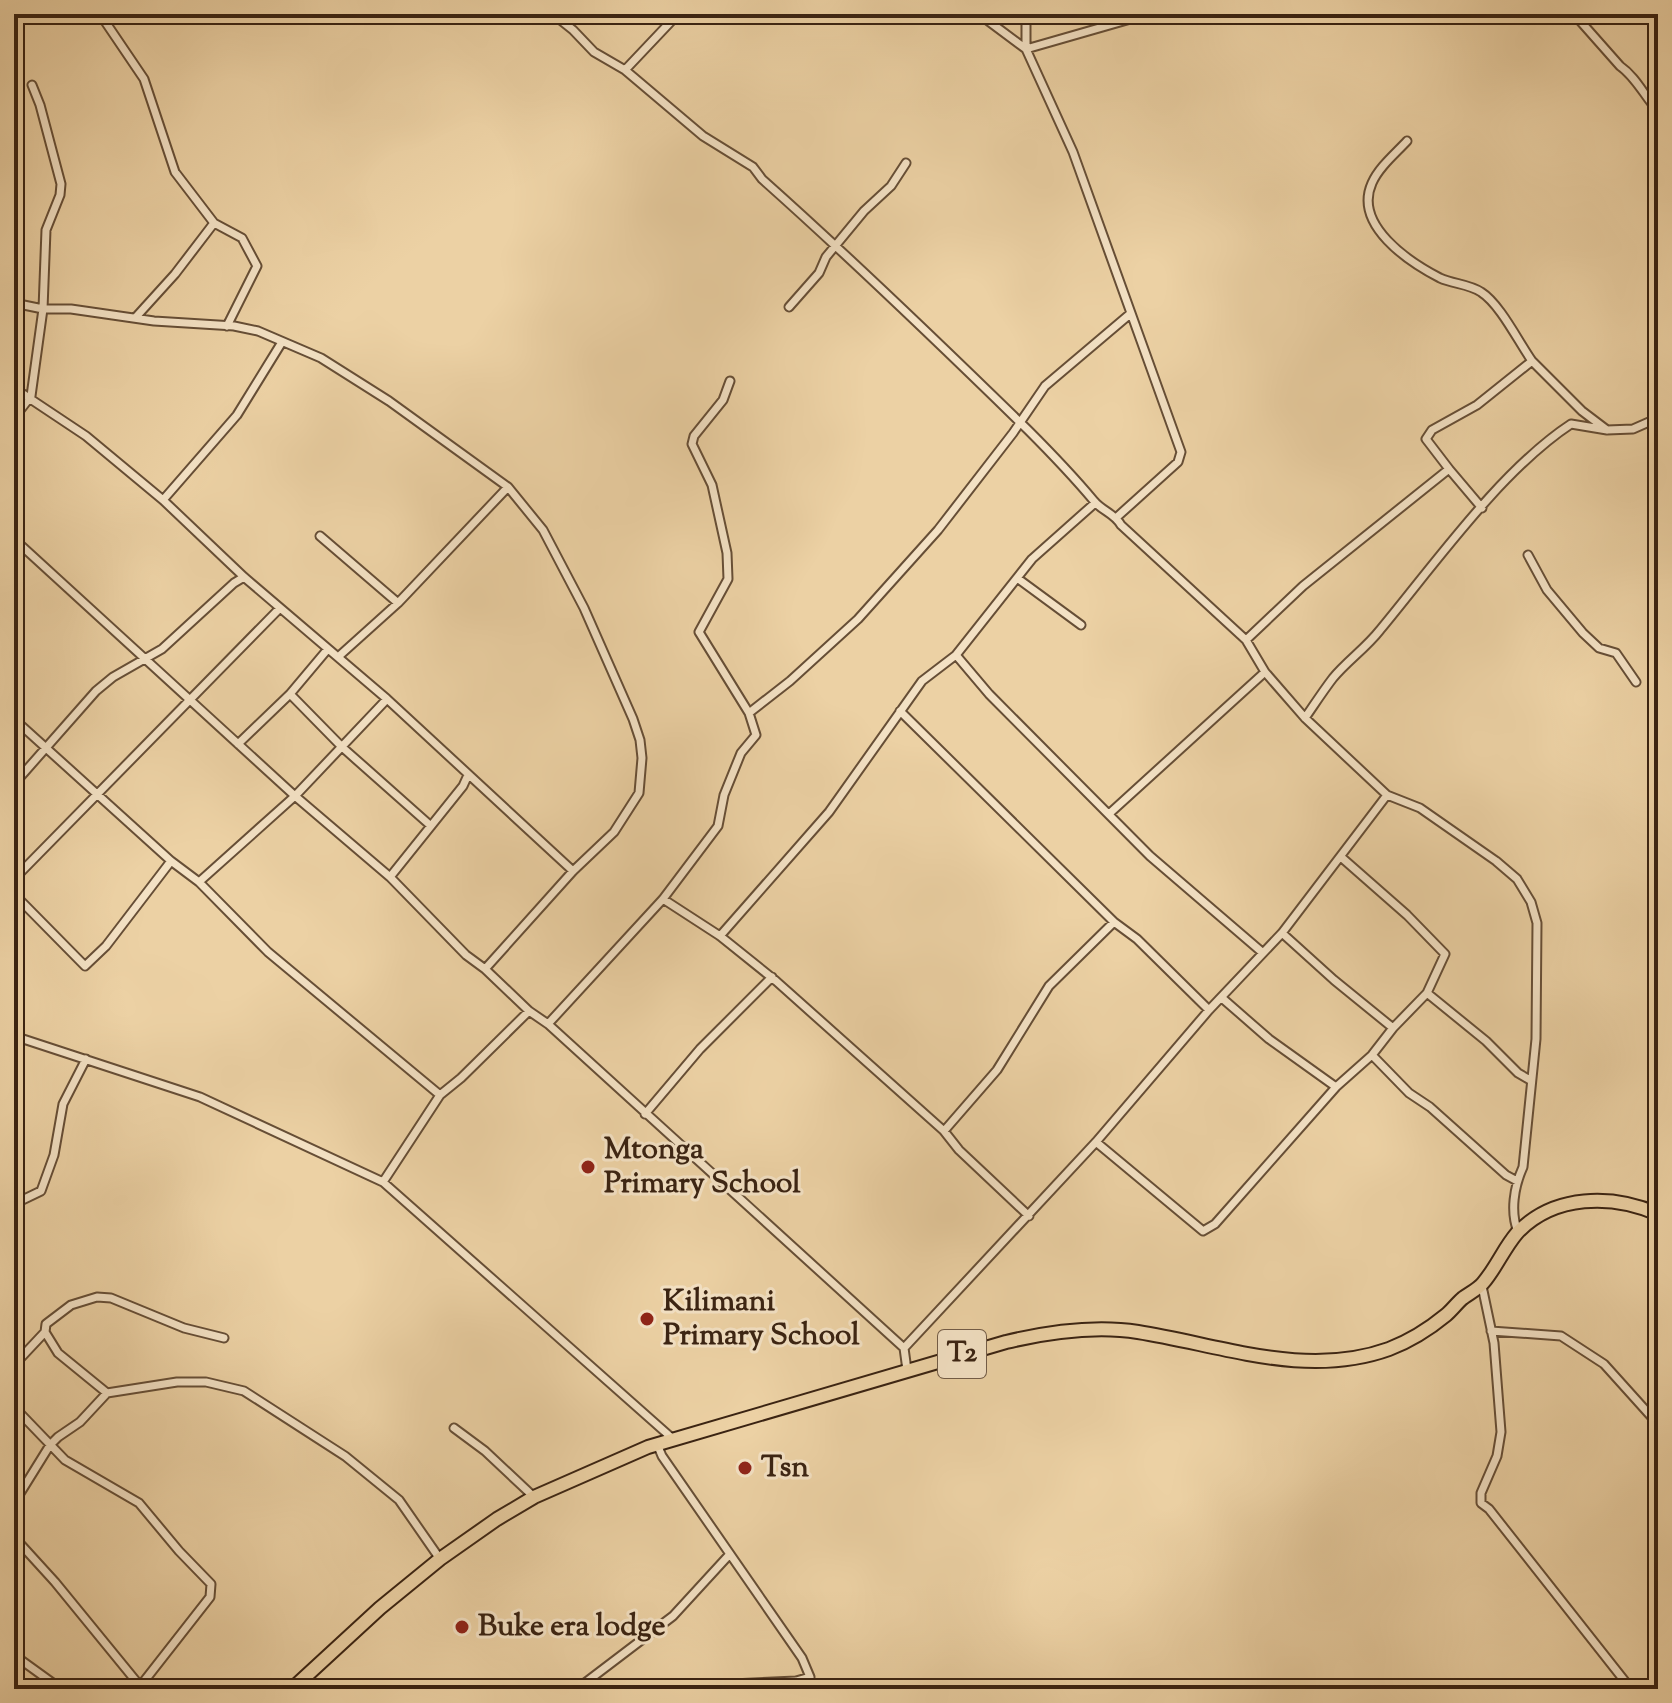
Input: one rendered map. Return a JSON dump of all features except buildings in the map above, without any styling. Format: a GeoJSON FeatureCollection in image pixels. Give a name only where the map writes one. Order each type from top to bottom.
{"type":"FeatureCollection","features":[{"type":"Feature","properties":{"kind":"highway","name":"T2"},"geometry":{"type":"LineString","coordinates":[[292,1689],[380,1608],[440,1559],[497,1519],[534,1497],[657,1444],[1045,1332],[1086,1329],[1135,1331],[1261,1356],[1313,1362],[1354,1360],[1420,1334],[1481,1285],[1518,1232],[1551,1208],[1580,1201],[1609,1200],[1658,1214]]}},
{"type":"Feature","properties":{"kind":"street"},"geometry":{"type":"LineString","coordinates":[[100,14],[144,79],[175,172],[214,223],[242,238],[257,266],[227,326]]}},
{"type":"Feature","properties":{"kind":"street"},"geometry":{"type":"LineString","coordinates":[[553,14],[594,52],[625,70],[703,136],[753,167],[762,179],[836,245],[1070,471],[1095,503],[1117,517],[1121,525],[1246,640],[1265,672],[1305,718],[1387,795],[1420,808],[1517,879],[1531,902],[1537,923],[1536,1039],[1523,1167],[1517,1181],[1513,1219],[1518,1232]]}},
{"type":"Feature","properties":{"kind":"street"},"geometry":{"type":"LineString","coordinates":[[625,70],[678,14]]}},
{"type":"Feature","properties":{"kind":"street"},"geometry":{"type":"LineString","coordinates":[[979,14],[1026,49]]}},
{"type":"Feature","properties":{"kind":"street"},"geometry":{"type":"LineString","coordinates":[[1026,14],[1026,49],[1073,152],[1181,452],[1178,462],[1117,517]]}},
{"type":"Feature","properties":{"kind":"street"},"geometry":{"type":"LineString","coordinates":[[1026,49],[1148,14]]}},
{"type":"Feature","properties":{"kind":"street"},"geometry":{"type":"LineString","coordinates":[[1574,14],[1620,66],[1629,72],[1658,111]]}},
{"type":"Feature","properties":{"kind":"street"},"geometry":{"type":"LineString","coordinates":[[14,418],[31,396],[43,309],[46,230],[60,195],[61,184],[32,85]]}},
{"type":"Feature","properties":{"kind":"street"},"geometry":{"type":"LineString","coordinates":[[1407,141],[1371,184],[1369,215],[1390,246],[1442,279],[1480,291],[1532,361],[1582,411],[1607,430]]}},
{"type":"Feature","properties":{"kind":"street"},"geometry":{"type":"LineString","coordinates":[[789,307],[819,273],[826,257],[864,211],[891,186],[906,163]]}},
{"type":"Feature","properties":{"kind":"street"},"geometry":{"type":"LineString","coordinates":[[136,317],[175,274],[214,223]]}},
{"type":"Feature","properties":{"kind":"street"},"geometry":{"type":"LineString","coordinates":[[14,303],[43,309],[258,331],[321,358],[389,401],[508,487],[535,518],[584,608],[640,740],[639,793],[614,832],[573,871],[485,969]]}},
{"type":"Feature","properties":{"kind":"street"},"geometry":{"type":"LineString","coordinates":[[749,713],[790,681],[858,619],[938,530],[1045,386],[1130,314]]}},
{"type":"Feature","properties":{"kind":"street"},"geometry":{"type":"LineString","coordinates":[[163,500],[237,415],[282,342]]}},
{"type":"Feature","properties":{"kind":"street"},"geometry":{"type":"LineString","coordinates":[[1482,508],[1426,439],[1432,430],[1477,405],[1532,361]]}},
{"type":"Feature","properties":{"kind":"street"},"geometry":{"type":"LineString","coordinates":[[548,1024],[663,899],[718,826],[724,795],[741,753],[756,735],[749,713],[699,632],[728,579],[727,553],[712,485],[692,444],[694,436],[723,400],[730,381]]}},
{"type":"Feature","properties":{"kind":"street"},"geometry":{"type":"LineString","coordinates":[[14,388],[31,396],[86,436],[163,500],[244,577],[387,699],[573,871]]}},
{"type":"Feature","properties":{"kind":"street"},"geometry":{"type":"LineString","coordinates":[[1305,718],[1334,677],[1380,632],[1408,593],[1482,508],[1552,437],[1571,424],[1607,430],[1633,429],[1658,418]]}},
{"type":"Feature","properties":{"kind":"street"},"geometry":{"type":"LineString","coordinates":[[1246,640],[1303,586],[1449,469]]}},
{"type":"Feature","properties":{"kind":"street"},"geometry":{"type":"LineString","coordinates":[[338,657],[398,603],[508,487]]}},
{"type":"Feature","properties":{"kind":"street"},"geometry":{"type":"LineString","coordinates":[[720,936],[829,812],[922,681],[956,655],[1032,559],[1095,503]]}},
{"type":"Feature","properties":{"kind":"street"},"geometry":{"type":"LineString","coordinates":[[320,536],[398,603]]}},
{"type":"Feature","properties":{"kind":"street"},"geometry":{"type":"LineString","coordinates":[[14,539],[295,796],[390,877],[466,955],[548,1024],[836,1284],[904,1348],[907,1370]]}},
{"type":"Feature","properties":{"kind":"street"},"geometry":{"type":"LineString","coordinates":[[1528,555],[1547,590],[1583,633],[1599,648],[1616,653],[1636,682]]}},
{"type":"Feature","properties":{"kind":"street"},"geometry":{"type":"LineString","coordinates":[[14,784],[96,691],[113,677],[162,649],[244,577]]}},
{"type":"Feature","properties":{"kind":"street"},"geometry":{"type":"LineString","coordinates":[[1017,578],[1081,625]]}},
{"type":"Feature","properties":{"kind":"street"},"geometry":{"type":"LineString","coordinates":[[14,879],[280,608]]}},
{"type":"Feature","properties":{"kind":"street"},"geometry":{"type":"LineString","coordinates":[[238,744],[290,694],[327,650]]}},
{"type":"Feature","properties":{"kind":"street"},"geometry":{"type":"LineString","coordinates":[[956,655],[989,694],[1150,856],[1263,953]]}},
{"type":"Feature","properties":{"kind":"street"},"geometry":{"type":"LineString","coordinates":[[1110,813],[1265,672]]}},
{"type":"Feature","properties":{"kind":"street"},"geometry":{"type":"LineString","coordinates":[[290,694],[342,747],[431,826]]}},
{"type":"Feature","properties":{"kind":"street"},"geometry":{"type":"LineString","coordinates":[[199,882],[295,796],[387,699]]}},
{"type":"Feature","properties":{"kind":"street"},"geometry":{"type":"LineString","coordinates":[[900,711],[1114,922],[1137,939],[1209,1010]]}},
{"type":"Feature","properties":{"kind":"street"},"geometry":{"type":"LineString","coordinates":[[14,719],[171,861],[199,882],[268,952],[440,1095]]}},
{"type":"Feature","properties":{"kind":"street"},"geometry":{"type":"LineString","coordinates":[[390,877],[463,786],[468,775]]}},
{"type":"Feature","properties":{"kind":"street"},"geometry":{"type":"LineString","coordinates":[[904,1348],[1029,1216],[1209,1010],[1282,933],[1387,795]]}},
{"type":"Feature","properties":{"kind":"street"},"geometry":{"type":"LineString","coordinates":[[1096,1142],[1203,1231],[1215,1224],[1336,1087],[1372,1055],[1427,993],[1445,954],[1407,915],[1341,857]]}},
{"type":"Feature","properties":{"kind":"street"},"geometry":{"type":"LineString","coordinates":[[14,894],[85,966],[125,923],[171,861]]}},
{"type":"Feature","properties":{"kind":"street"},"geometry":{"type":"LineString","coordinates":[[663,899],[720,936],[772,977],[944,1131],[959,1150],[1029,1216]]}},
{"type":"Feature","properties":{"kind":"street"},"geometry":{"type":"LineString","coordinates":[[944,1131],[997,1070],[1049,986],[1114,922]]}},
{"type":"Feature","properties":{"kind":"street"},"geometry":{"type":"LineString","coordinates":[[1282,933],[1393,1028]]}},
{"type":"Feature","properties":{"kind":"street"},"geometry":{"type":"LineString","coordinates":[[645,1114],[700,1049],[772,977]]}},
{"type":"Feature","properties":{"kind":"street"},"geometry":{"type":"LineString","coordinates":[[1427,993],[1530,1080]]}},
{"type":"Feature","properties":{"kind":"street"},"geometry":{"type":"LineString","coordinates":[[1222,998],[1269,1039],[1336,1087]]}},
{"type":"Feature","properties":{"kind":"street"},"geometry":{"type":"LineString","coordinates":[[383,1182],[440,1095],[529,1011]]}},
{"type":"Feature","properties":{"kind":"street"},"geometry":{"type":"LineString","coordinates":[[14,1036],[200,1097],[383,1182],[673,1439]]}},
{"type":"Feature","properties":{"kind":"street"},"geometry":{"type":"LineString","coordinates":[[1372,1055],[1409,1093],[1430,1107],[1506,1175],[1517,1181]]}},
{"type":"Feature","properties":{"kind":"street"},"geometry":{"type":"LineString","coordinates":[[14,1204],[41,1191],[54,1155],[63,1104],[86,1059]]}},
{"type":"Feature","properties":{"kind":"street"},"geometry":{"type":"LineString","coordinates":[[1481,1285],[1491,1331],[1501,1432],[1497,1456],[1481,1493],[1481,1503],[1631,1689]]}},
{"type":"Feature","properties":{"kind":"street"},"geometry":{"type":"LineString","coordinates":[[14,1365],[45,1332],[46,1324],[71,1305],[97,1297],[111,1298],[184,1328],[224,1338]]}},
{"type":"Feature","properties":{"kind":"street"},"geometry":{"type":"LineString","coordinates":[[1491,1331],[1561,1336],[1604,1364],[1658,1424]]}},
{"type":"Feature","properties":{"kind":"street"},"geometry":{"type":"LineString","coordinates":[[45,1332],[58,1353],[107,1393]]}},
{"type":"Feature","properties":{"kind":"street"},"geometry":{"type":"LineString","coordinates":[[14,1503],[50,1445],[80,1422],[107,1393],[177,1382],[206,1382],[244,1391],[345,1456],[399,1500],[440,1559]]}},
{"type":"Feature","properties":{"kind":"street"},"geometry":{"type":"LineString","coordinates":[[14,1407],[65,1460],[139,1503],[211,1584],[210,1597],[139,1688],[55,1582],[14,1537]]}},
{"type":"Feature","properties":{"kind":"street"},"geometry":{"type":"LineString","coordinates":[[454,1428],[485,1451],[534,1497]]}},
{"type":"Feature","properties":{"kind":"street"},"geometry":{"type":"LineString","coordinates":[[657,1444],[729,1555],[802,1658],[810,1677],[796,1681],[710,1685],[698,1689]]}},
{"type":"Feature","properties":{"kind":"street"},"geometry":{"type":"LineString","coordinates":[[577,1689],[673,1616],[729,1555]]}},
{"type":"Feature","properties":{"kind":"street"},"geometry":{"type":"LineString","coordinates":[[14,1655],[61,1689]]}},
{"type":"Feature","properties":{"kind":"place","name":"Mtonga Primary School"},"geometry":{"type":"Point","coordinates":[588,1167]}},
{"type":"Feature","properties":{"kind":"place","name":"Kilimani Primary School"},"geometry":{"type":"Point","coordinates":[647,1319]}},
{"type":"Feature","properties":{"kind":"place","name":"Tsn"},"geometry":{"type":"Point","coordinates":[745,1468]}},
{"type":"Feature","properties":{"kind":"place","name":"Buke era lodge"},"geometry":{"type":"Point","coordinates":[462,1627]}}]}
